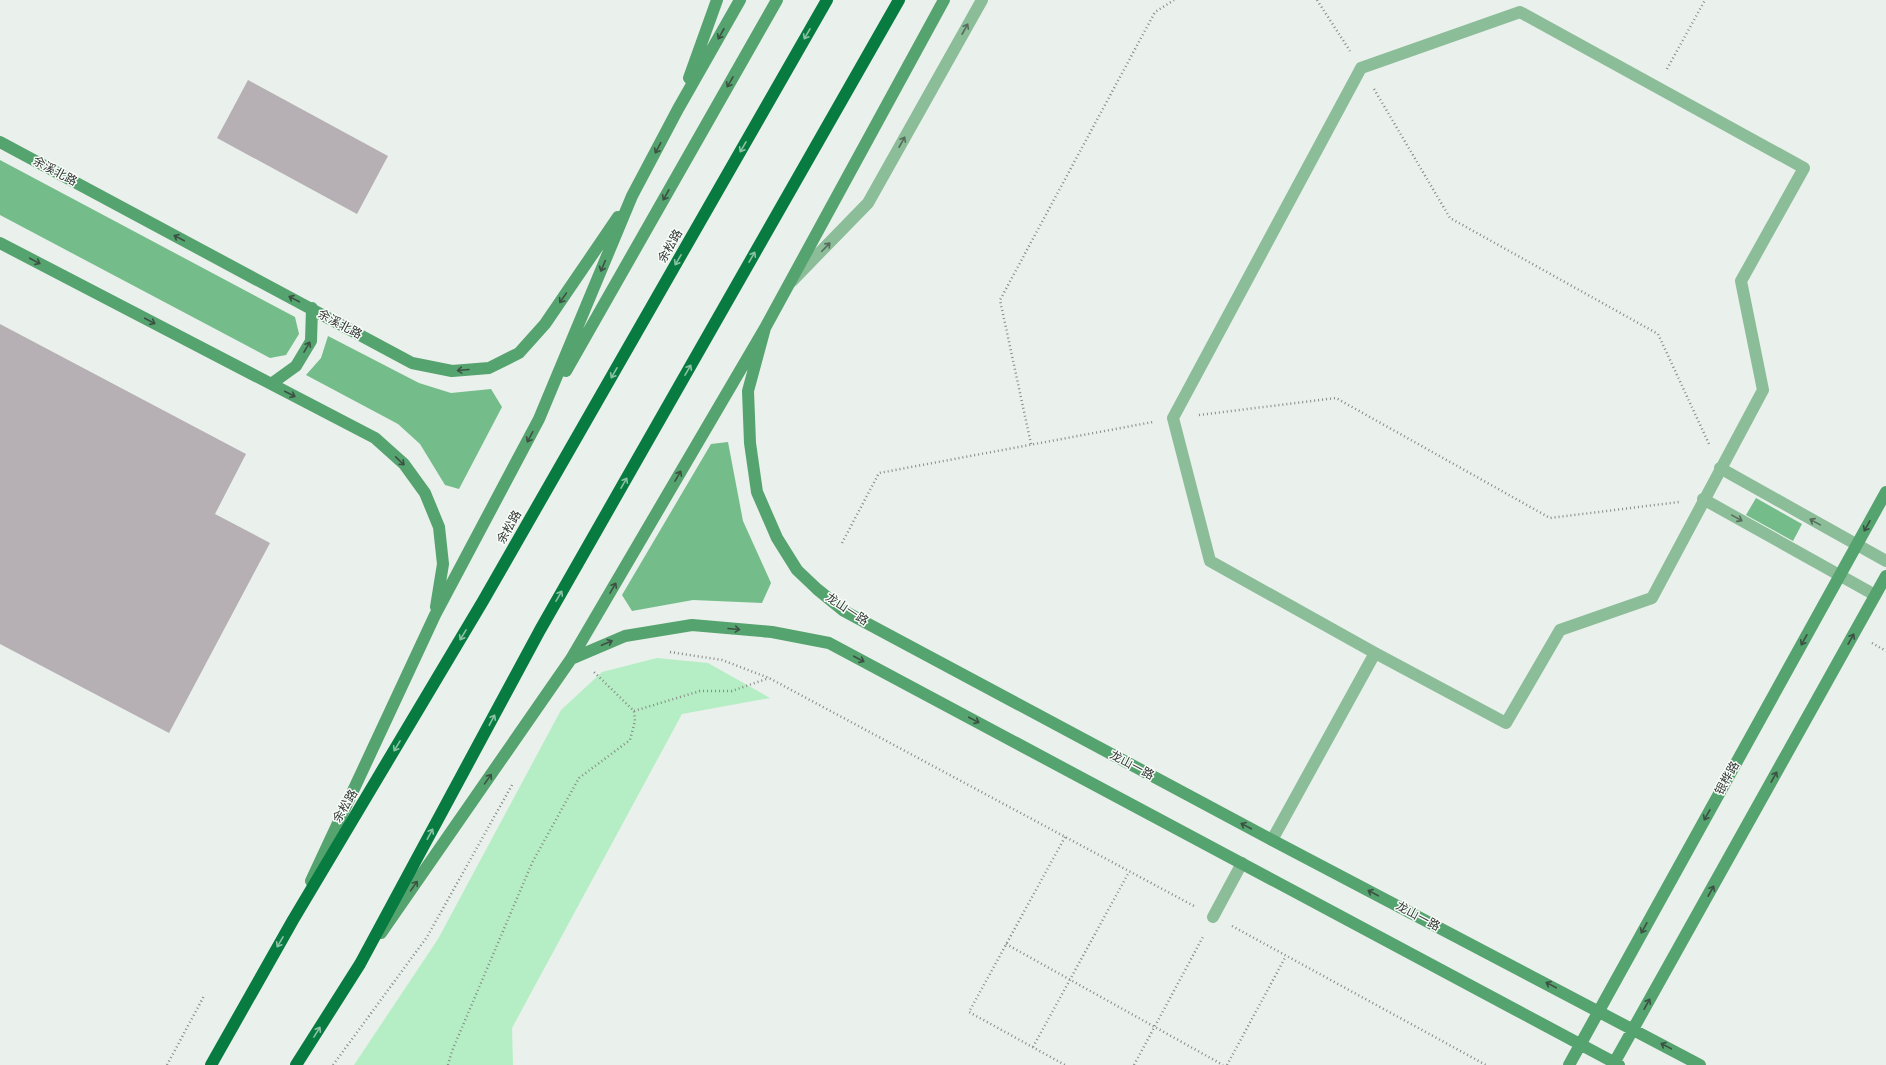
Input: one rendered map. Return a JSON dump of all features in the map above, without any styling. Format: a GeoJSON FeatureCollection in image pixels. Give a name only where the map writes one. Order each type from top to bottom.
{"type":"FeatureCollection","features":[{"type":"Feature","properties":{"kind":"highway","name":"余松路"},"geometry":{"type":"LineString","coordinates":[[211,1065],[293,920],[483,601],[827,0]]}},
{"type":"Feature","properties":{"kind":"highway"},"geometry":{"type":"LineString","coordinates":[[296,1065],[360,964],[540,630],[899,0]]}},
{"type":"Feature","properties":{"kind":"main road"},"geometry":{"type":"LineString","coordinates":[[678,109],[717,0]]}},
{"type":"Feature","properties":{"kind":"main road"},"geometry":{"type":"LineString","coordinates":[[540,419],[632,196],[678,109],[740,0]]}},
{"type":"Feature","properties":{"kind":"main road"},"geometry":{"type":"LineString","coordinates":[[293,920],[435,615],[540,419],[777,0]]}},
{"type":"Feature","properties":{"kind":"main road"},"geometry":{"type":"LineString","coordinates":[[360,964],[571,659],[765,328],[944,0]]}},
{"type":"Feature","properties":{"kind":"main road","name":"余溪北路"},"geometry":{"type":"LineString","coordinates":[[0,142],[412,363],[452,371],[489,368],[519,353],[545,324],[632,196]]}},
{"type":"Feature","properties":{"kind":"main road"},"geometry":{"type":"LineString","coordinates":[[0,243],[375,438],[408,469],[425,493],[439,527],[443,564],[435,615]]}},
{"type":"Feature","properties":{"kind":"main road"},"geometry":{"type":"LineString","coordinates":[[271,384],[296,366],[311,341],[312,308]]}},
{"type":"Feature","properties":{"kind":"main road","name":"龙山一路"},"geometry":{"type":"LineString","coordinates":[[765,328],[748,391],[750,443],[757,492],[777,538],[797,570],[817,589],[844,610],[1272,840],[1598,1010],[1700,1065]]}},
{"type":"Feature","properties":{"kind":"main road","name":"银桦路"},"geometry":{"type":"LineString","coordinates":[[1569,1065],[1598,1010],[1886,492]]}},
{"type":"Feature","properties":{"kind":"main road"},"geometry":{"type":"LineString","coordinates":[[571,659],[625,636],[692,625],[772,632],[829,643],[1580,1043],[1616,1064],[1886,576]]}},
{"type":"Feature","properties":{"kind":"street"},"geometry":{"type":"LineString","coordinates":[[789,285],[868,203],[982,0]]}},
{"type":"Feature","properties":{"kind":"street"},"geometry":{"type":"LineString","coordinates":[[1520,12],[1804,168],[1741,281],[1763,390],[1703,499],[1652,598],[1560,630],[1506,723],[1375,653],[1210,561],[1173,418],[1361,68],[1520,12]]}},
{"type":"Feature","properties":{"kind":"street"},"geometry":{"type":"LineString","coordinates":[[1720,468],[1886,562]]}},
{"type":"Feature","properties":{"kind":"street"},"geometry":{"type":"LineString","coordinates":[[1703,499],[1875,595]]}},
{"type":"Feature","properties":{"kind":"street"},"geometry":{"type":"LineString","coordinates":[[1272,840],[1375,653]]}},
{"type":"Feature","properties":{"kind":"street"},"geometry":{"type":"LineString","coordinates":[[1213,916],[1242,863]]}},
{"type":"Feature","properties":{"kind":"path"},"geometry":{"type":"LineString","coordinates":[[1031,444],[1000,300],[1155,12],[1174,0]]}},
{"type":"Feature","properties":{"kind":"path"},"geometry":{"type":"LineString","coordinates":[[1316,0],[1361,68],[1450,218],[1658,334],[1720,468]]}},
{"type":"Feature","properties":{"kind":"path"},"geometry":{"type":"LineString","coordinates":[[1657,87],[1704,0]]}},
{"type":"Feature","properties":{"kind":"path"},"geometry":{"type":"LineString","coordinates":[[842,542],[880,473],[1173,418],[1336,398],[1550,518],[1703,499]]}},
{"type":"Feature","properties":{"kind":"path"},"geometry":{"type":"LineString","coordinates":[[664,651],[722,660],[770,678],[1213,916],[1486,1065]]}},
{"type":"Feature","properties":{"kind":"path"},"geometry":{"type":"LineString","coordinates":[[448,1065],[452,1051],[532,863],[579,778],[630,740],[635,722],[634,711],[592,671],[598,668]]}},
{"type":"Feature","properties":{"kind":"path"},"geometry":{"type":"LineString","coordinates":[[634,711],[700,691],[732,691],[770,678]]}},
{"type":"Feature","properties":{"kind":"path"},"geometry":{"type":"LineString","coordinates":[[333,1065],[427,937],[515,780]]}},
{"type":"Feature","properties":{"kind":"path"},"geometry":{"type":"LineString","coordinates":[[1065,837],[969,1012],[1065,1065]]}},
{"type":"Feature","properties":{"kind":"path"},"geometry":{"type":"LineString","coordinates":[[1032,1047],[1129,872]]}},
{"type":"Feature","properties":{"kind":"path"},"geometry":{"type":"LineString","coordinates":[[1134,1065],[1213,916]]}},
{"type":"Feature","properties":{"kind":"path"},"geometry":{"type":"LineString","coordinates":[[1006,944],[1223,1065]]}},
{"type":"Feature","properties":{"kind":"path"},"geometry":{"type":"LineString","coordinates":[[1227,1065],[1286,956]]}},
{"type":"Feature","properties":{"kind":"path"},"geometry":{"type":"LineString","coordinates":[[167,1065],[204,996]]}},
{"type":"Feature","properties":{"kind":"green space"},"geometry":{"type":"Polygon","coordinates":[[[0,160],[295,317],[299,334],[286,355],[270,358],[0,215],[0,160]]]}},
{"type":"Feature","properties":{"kind":"green space"},"geometry":{"type":"Polygon","coordinates":[[[328,336],[419,383],[451,393],[491,389],[502,407],[459,489],[445,485],[420,444],[398,424],[306,375],[321,358],[328,336]]]}},
{"type":"Feature","properties":{"kind":"green space"},"geometry":{"type":"Polygon","coordinates":[[[728,442],[743,521],[771,583],[762,603],[693,600],[632,611],[622,595],[711,444],[728,442]]]}},
{"type":"Feature","properties":{"kind":"green space"},"geometry":{"type":"Polygon","coordinates":[[[1756,498],[1802,524],[1793,541],[1746,515],[1756,498]]]}},
{"type":"Feature","properties":{"kind":"green space"},"geometry":{"type":"Polygon","coordinates":[[[657,658],[708,663],[770,698],[682,714],[512,1028],[513,1065],[354,1065],[438,939],[561,710],[602,672],[657,658]]]}},
{"type":"Feature","properties":{"kind":"building"},"geometry":{"type":"Polygon","coordinates":[[[248,80],[388,156],[357,214],[217,138],[248,80]]]}},
{"type":"Feature","properties":{"kind":"building"},"geometry":{"type":"Polygon","coordinates":[[[0,324],[246,454],[215,514],[270,543],[169,733],[0,644],[0,324]]]}}]}
